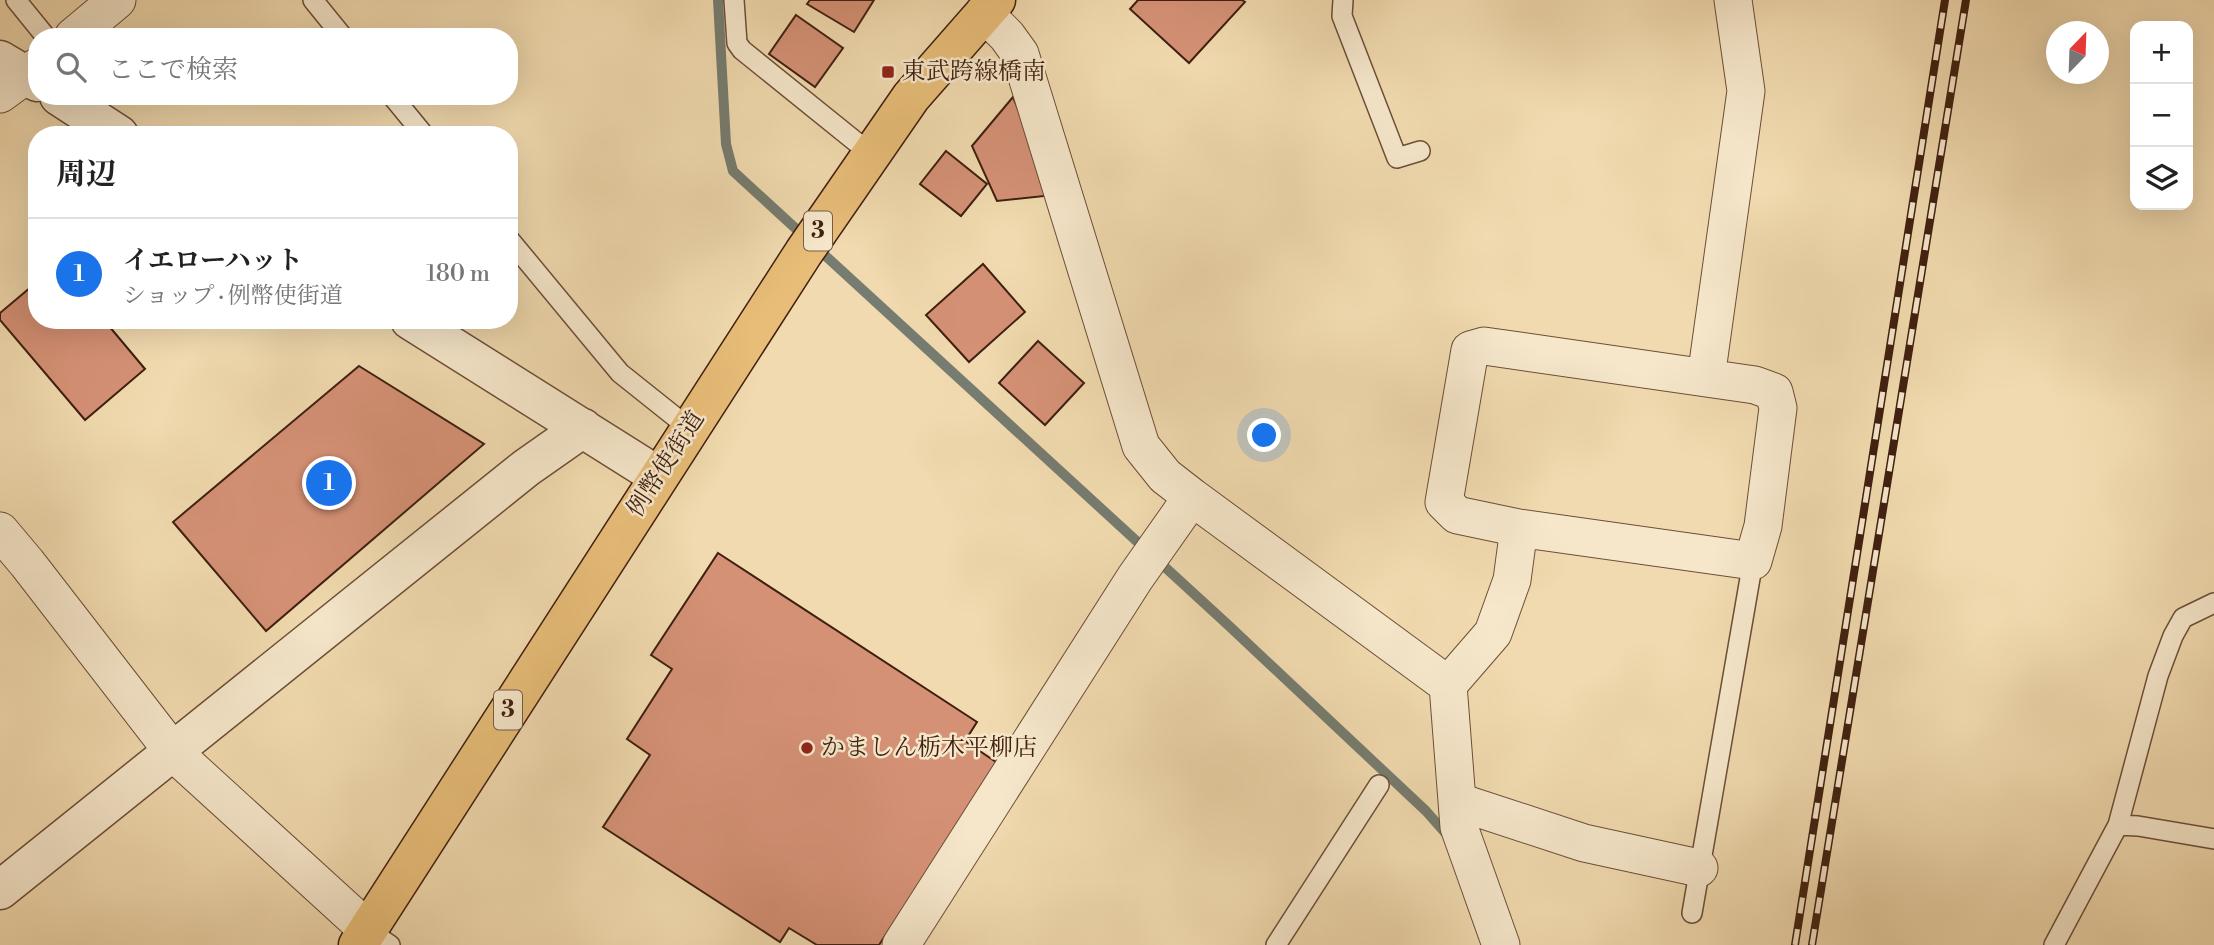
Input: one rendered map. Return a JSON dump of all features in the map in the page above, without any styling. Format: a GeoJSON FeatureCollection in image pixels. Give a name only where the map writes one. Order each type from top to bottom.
{"type":"FeatureCollection","features":[{"type":"Feature","properties":{"kind":"main road","name":"例幣使街道"},"geometry":{"type":"LineString","coordinates":[[372,940],[658,476],[804,252],[911,97],[990,7]]}},
{"type":"Feature","properties":{"kind":"street"},"geometry":{"type":"LineString","coordinates":[[84,28],[117,0]]}},
{"type":"Feature","properties":{"kind":"street"},"geometry":{"type":"LineString","coordinates":[[1706,378],[1746,91],[1733,0]]}},
{"type":"Feature","properties":{"kind":"street"},"geometry":{"type":"LineString","coordinates":[[990,7],[1020,54],[1141,446],[1165,476],[1448,685]]}},
{"type":"Feature","properties":{"kind":"street"},"geometry":{"type":"LineString","coordinates":[[73,105],[105,126]]}},
{"type":"Feature","properties":{"kind":"street"},"geometry":{"type":"LineString","coordinates":[[425,329],[658,476]]}},
{"type":"Feature","properties":{"kind":"street"},"geometry":{"type":"LineString","coordinates":[[1484,346],[1706,378],[1755,385],[1774,391],[1778,408],[1763,526],[1753,561],[1519,528],[1457,515],[1444,502],[1470,350],[1484,346]]}},
{"type":"Feature","properties":{"kind":"street"},"geometry":{"type":"LineString","coordinates":[[0,890],[526,468],[583,428]]}},
{"type":"Feature","properties":{"kind":"street"},"geometry":{"type":"LineString","coordinates":[[901,945],[1135,578],[1192,497]]}},
{"type":"Feature","properties":{"kind":"street"},"geometry":{"type":"LineString","coordinates":[[1501,945],[1460,827],[1448,685],[1493,633],[1512,580],[1519,528]]}},
{"type":"Feature","properties":{"kind":"street"},"geometry":{"type":"LineString","coordinates":[[0,531],[174,753],[372,940]]}},
{"type":"Feature","properties":{"kind":"street"},"geometry":{"type":"LineString","coordinates":[[1459,802],[1584,843],[1699,868]]}},
{"type":"Feature","properties":{"kind":"lane"},"geometry":{"type":"LineString","coordinates":[[16,0],[39,28]]}},
{"type":"Feature","properties":{"kind":"lane"},"geometry":{"type":"LineString","coordinates":[[313,0],[336,28]]}},
{"type":"Feature","properties":{"kind":"lane"},"geometry":{"type":"LineString","coordinates":[[734,0],[737,43],[742,50],[872,154]]}},
{"type":"Feature","properties":{"kind":"lane"},"geometry":{"type":"LineString","coordinates":[[1343,0],[1342,16],[1397,158],[1420,151]]}},
{"type":"Feature","properties":{"kind":"lane"},"geometry":{"type":"LineString","coordinates":[[399,105],[417,126]]}},
{"type":"Feature","properties":{"kind":"lane"},"geometry":{"type":"LineString","coordinates":[[518,250],[620,373],[689,428]]}},
{"type":"Feature","properties":{"kind":"lane"},"geometry":{"type":"LineString","coordinates":[[1692,913],[1753,561]]}},
{"type":"Feature","properties":{"kind":"lane"},"geometry":{"type":"LineString","coordinates":[[2054,945],[2106,842],[2118,825],[2158,676],[2173,636],[2183,618],[2214,603]]}},
{"type":"Feature","properties":{"kind":"lane"},"geometry":{"type":"LineString","coordinates":[[1276,945],[1379,785]]}},
{"type":"Feature","properties":{"kind":"lane"},"geometry":{"type":"LineString","coordinates":[[2118,825],[2214,839]]}},
{"type":"Feature","properties":{"kind":"building"},"geometry":{"type":"Polygon","coordinates":[[[810,0],[874,0],[854,32],[807,4],[810,0]]]}},
{"type":"Feature","properties":{"kind":"building"},"geometry":{"type":"Polygon","coordinates":[[[1138,0],[1245,2],[1189,63],[1130,9],[1138,0]]]}},
{"type":"Feature","properties":{"kind":"building"},"geometry":{"type":"Polygon","coordinates":[[[796,15],[843,48],[815,87],[769,54],[796,15]]]}},
{"type":"Feature","properties":{"kind":"building"},"geometry":{"type":"Polygon","coordinates":[[[1013,97],[1054,195],[997,201],[972,146],[1013,97]]]}},
{"type":"Feature","properties":{"kind":"building"},"geometry":{"type":"Polygon","coordinates":[[[946,151],[987,184],[961,216],[920,184],[946,151]]]}},
{"type":"Feature","properties":{"kind":"building"},"geometry":{"type":"Polygon","coordinates":[[[983,264],[1025,312],[969,362],[926,315],[983,264]]]}},
{"type":"Feature","properties":{"kind":"building"},"geometry":{"type":"Polygon","coordinates":[[[28,290],[28,329],[112,329],[145,369],[85,420],[0,320],[0,313],[28,290]]]}},
{"type":"Feature","properties":{"kind":"building"},"geometry":{"type":"Polygon","coordinates":[[[1038,341],[1084,383],[1045,425],[999,383],[1038,341]]]}},
{"type":"Feature","properties":{"kind":"building"},"geometry":{"type":"Polygon","coordinates":[[[359,366],[484,444],[266,631],[173,522],[359,366]]]}},
{"type":"Feature","properties":{"kind":"building","name":"かましん栃木平柳店"},"geometry":{"type":"Polygon","coordinates":[[[718,553],[977,722],[965,741],[999,764],[879,945],[817,945],[789,928],[780,942],[603,827],[650,755],[627,739],[672,669],[651,655],[718,553]]]}},
{"type":"Feature","properties":{"kind":"waterway"},"geometry":{"type":"LineString","coordinates":[[718,0],[726,144],[733,171],[1227,624],[1426,811],[1448,836]]}},
{"type":"Feature","properties":{"kind":"railway"},"geometry":{"type":"LineString","coordinates":[[1795,945],[1945,0]]}},
{"type":"Feature","properties":{"kind":"railway"},"geometry":{"type":"LineString","coordinates":[[1812,945],[1966,0]]}},
{"type":"Feature","properties":{"kind":"place","name":"東武跨線橋南"},"geometry":{"type":"Point","coordinates":[888,72]}},
{"type":"Feature","properties":{"kind":"place","name":"イエローハット"},"geometry":{"type":"Point","coordinates":[329,483]}},
{"type":"Feature","properties":{"kind":"place","name":"かましん栃木平柳店"},"geometry":{"type":"Point","coordinates":[807,748]}}]}
